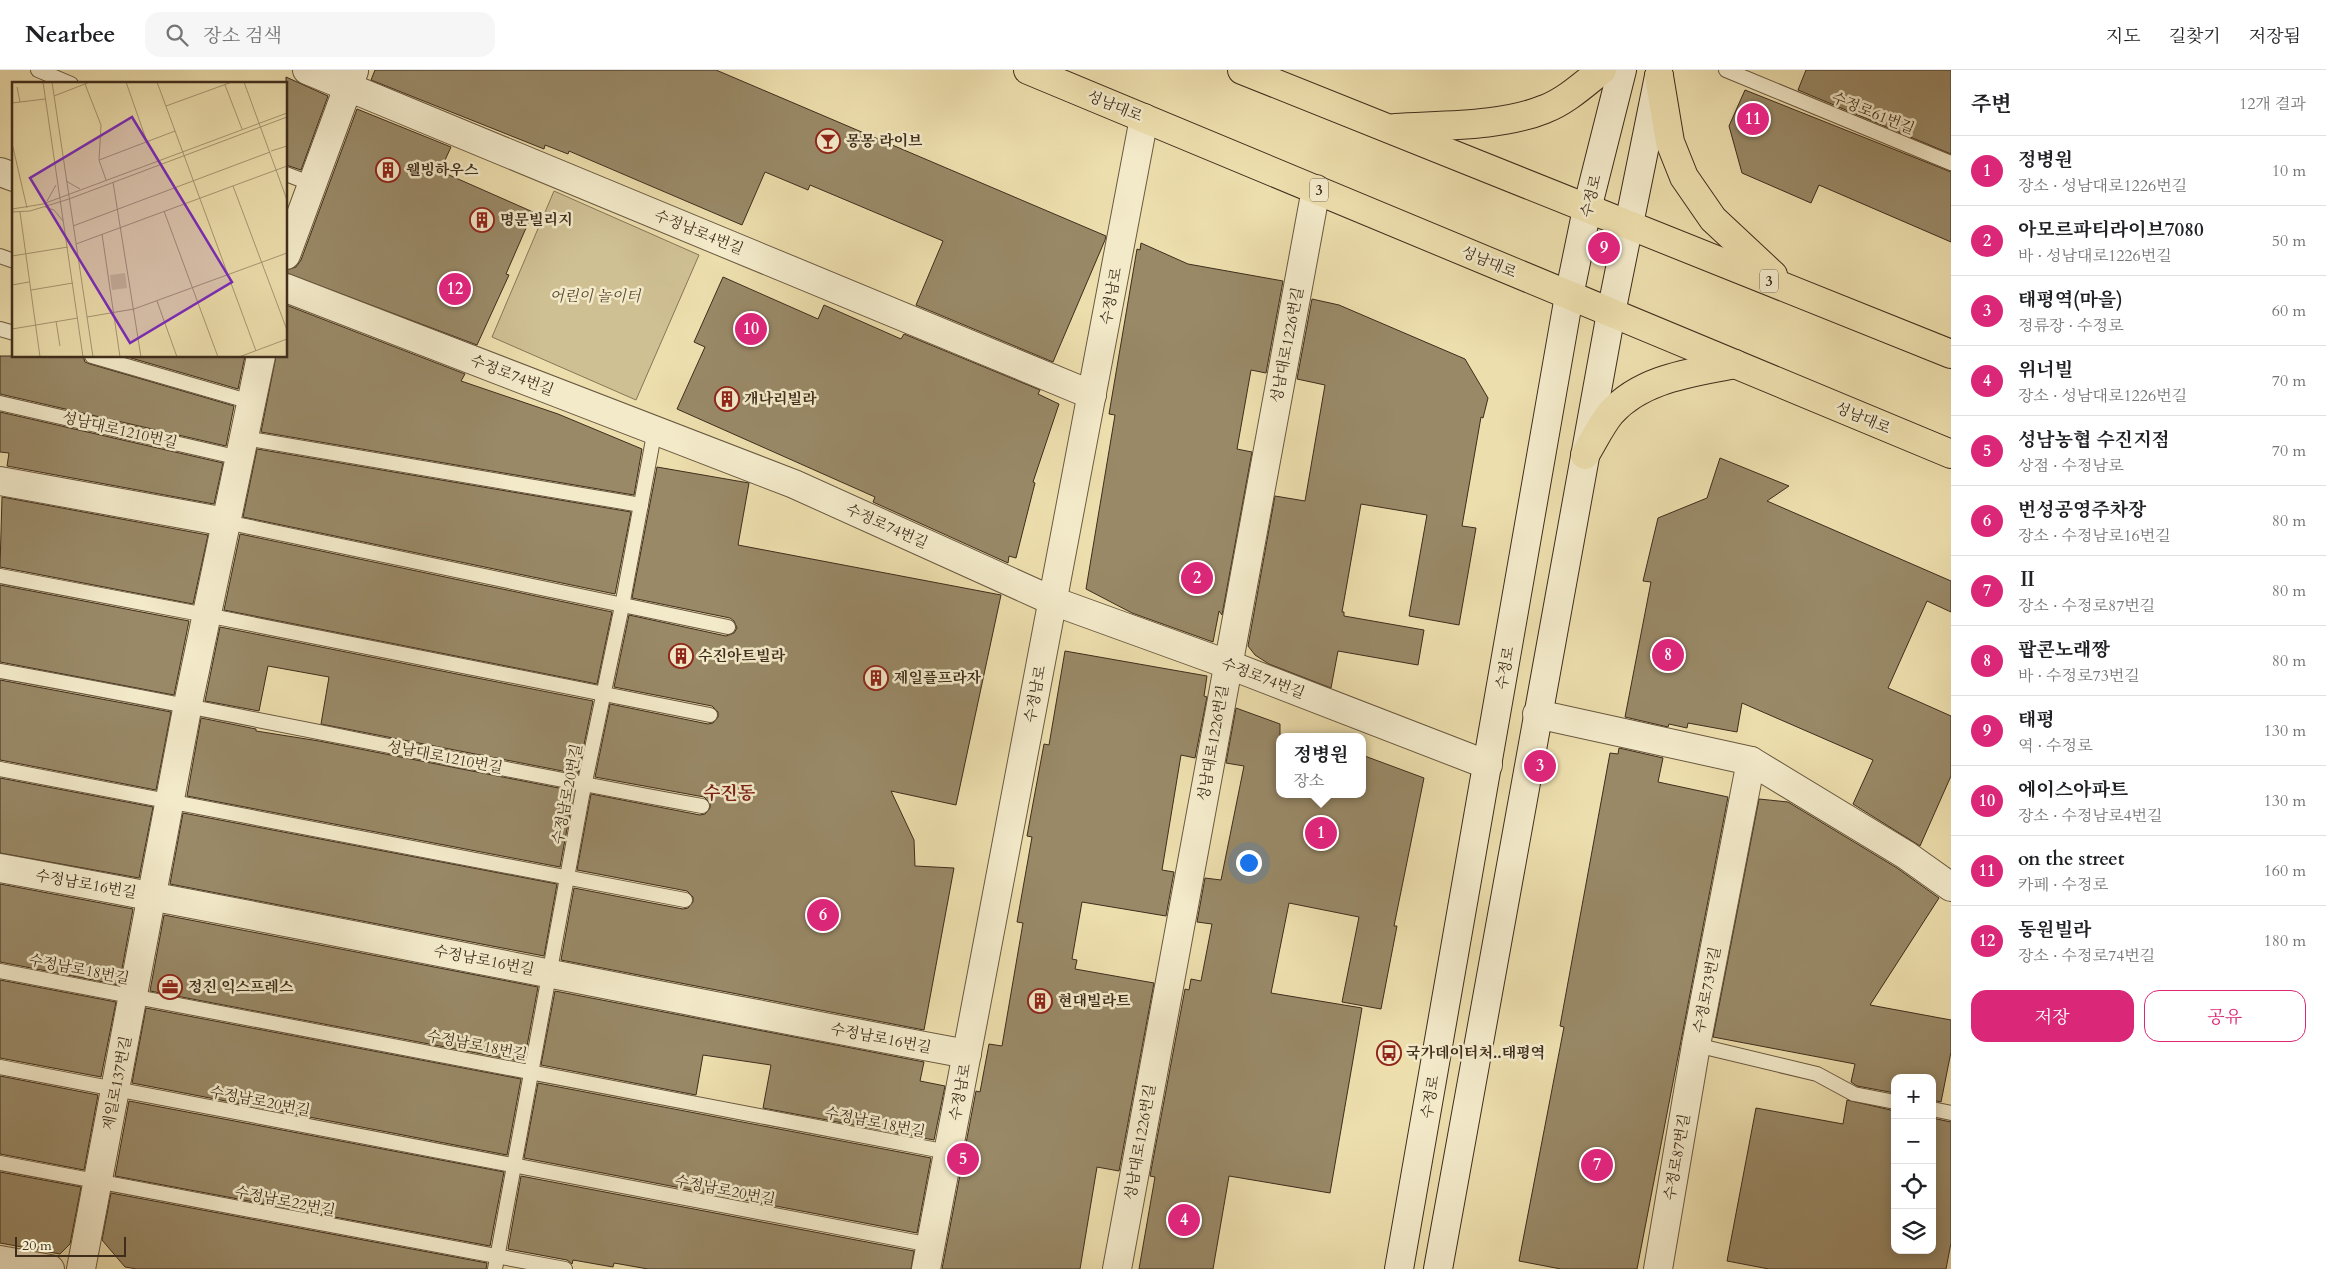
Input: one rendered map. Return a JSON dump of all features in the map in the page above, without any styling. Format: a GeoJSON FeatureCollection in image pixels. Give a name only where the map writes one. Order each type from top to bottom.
{"type":"FeatureCollection","features":[{"type":"Feature","properties":{"kind":"main road","name":"성남대로"},"geometry":{"type":"LineString","coordinates":[[1028,70],[1951,454]]}},
{"type":"Feature","properties":{"kind":"main road","name":"3"},"geometry":{"type":"LineString","coordinates":[[1242,70],[1951,354]]}},
{"type":"Feature","properties":{"kind":"main road"},"geometry":{"type":"LineString","coordinates":[[1388,129],[1504,120],[1545,110],[1576,92],[1602,70]]}},
{"type":"Feature","properties":{"kind":"main road"},"geometry":{"type":"LineString","coordinates":[[1660,73],[1670,142],[1684,177],[1712,220],[1787,288]]}},
{"type":"Feature","properties":{"kind":"main road"},"geometry":{"type":"LineString","coordinates":[[1584,455],[1612,412],[1644,387],[1681,376],[1735,364]]}},
{"type":"Feature","properties":{"kind":"street","name":"수정남로4번길"},"geometry":{"type":"LineString","coordinates":[[306,70],[351,78],[1092,395]]}},
{"type":"Feature","properties":{"kind":"street","name":"수정로"},"geometry":{"type":"LineString","coordinates":[[1400,1269],[1569,296],[1587,208],[1622,70]]}},
{"type":"Feature","properties":{"kind":"street"},"geometry":{"type":"LineString","coordinates":[[1438,1269],[1610,312],[1660,73]]}},
{"type":"Feature","properties":{"kind":"street"},"geometry":{"type":"LineString","coordinates":[[288,249],[351,78]]}},
{"type":"Feature","properties":{"kind":"street","name":"수정남로"},"geometry":{"type":"LineString","coordinates":[[928,1257],[1144,118]]}},
{"type":"Feature","properties":{"kind":"street"},"geometry":{"type":"LineString","coordinates":[[0,172],[12,176]]}},
{"type":"Feature","properties":{"kind":"street","name":"성남대로1226번길"},"geometry":{"type":"LineString","coordinates":[[1117,1269],[1316,189]]}},
{"type":"Feature","properties":{"kind":"street","name":"수정로74번길"},"geometry":{"type":"LineString","coordinates":[[288,289],[794,484],[1053,601],[1227,664],[1488,765]]}},
{"type":"Feature","properties":{"kind":"street"},"geometry":{"type":"LineString","coordinates":[[154,896],[188,704],[261,358]]}},
{"type":"Feature","properties":{"kind":"street"},"geometry":{"type":"LineString","coordinates":[[0,481],[226,522]]}},
{"type":"Feature","properties":{"kind":"street"},"geometry":{"type":"LineString","coordinates":[[1537,714],[1751,761],[1906,854],[1951,887]]}},
{"type":"Feature","properties":{"kind":"street","name":"수정로73번길"},"geometry":{"type":"LineString","coordinates":[[1696,1045],[1751,761]]}},
{"type":"Feature","properties":{"kind":"street","name":"수정남로16번길"},"geometry":{"type":"LineString","coordinates":[[0,868],[154,896],[550,973],[668,998],[967,1054]]}},
{"type":"Feature","properties":{"kind":"street","name":"제일로137번길"},"geometry":{"type":"LineString","coordinates":[[81,1269],[154,896]]}},
{"type":"Feature","properties":{"kind":"street","name":"수정로87번길"},"geometry":{"type":"LineString","coordinates":[[1658,1269],[1696,1045]]}},
{"type":"Feature","properties":{"kind":"street"},"geometry":{"type":"LineString","coordinates":[[0,1260],[50,1269]]}},
{"type":"Feature","properties":{"kind":"lane"},"geometry":{"type":"LineString","coordinates":[[38,70],[66,82]]}},
{"type":"Feature","properties":{"kind":"lane","name":"수정로61번길"},"geometry":{"type":"LineString","coordinates":[[1726,70],[1951,163]]}},
{"type":"Feature","properties":{"kind":"lane"},"geometry":{"type":"LineString","coordinates":[[288,175],[312,184]]}},
{"type":"Feature","properties":{"kind":"lane"},"geometry":{"type":"LineString","coordinates":[[0,256],[12,260]]}},
{"type":"Feature","properties":{"kind":"lane"},"geometry":{"type":"LineString","coordinates":[[99,358],[251,402]]}},
{"type":"Feature","properties":{"kind":"lane","name":"성남대로1210번길"},"geometry":{"type":"LineString","coordinates":[[0,403],[242,448],[641,505]]}},
{"type":"Feature","properties":{"kind":"lane","name":"수정남로20번길"},"geometry":{"type":"LineString","coordinates":[[496,1263],[585,785],[622,606],[654,429]]}},
{"type":"Feature","properties":{"kind":"lane"},"geometry":{"type":"LineString","coordinates":[[226,522],[728,627]]}},
{"type":"Feature","properties":{"kind":"lane"},"geometry":{"type":"LineString","coordinates":[[0,576],[710,715]]}},
{"type":"Feature","properties":{"kind":"lane","name":"성남대로1210번길"},"geometry":{"type":"LineString","coordinates":[[0,671],[188,704],[585,785],[702,806]]}},
{"type":"Feature","properties":{"kind":"lane"},"geometry":{"type":"LineString","coordinates":[[0,769],[171,800],[686,900]]}},
{"type":"Feature","properties":{"kind":"lane","name":"수정남로18번길"},"geometry":{"type":"LineString","coordinates":[[0,970],[948,1152]]}},
{"type":"Feature","properties":{"kind":"lane","name":"수정로73번길"},"geometry":{"type":"LineString","coordinates":[[1696,1045],[1817,1074],[1854,1094],[1891,1101]]}},
{"type":"Feature","properties":{"kind":"lane","name":"수정남로20번길"},"geometry":{"type":"LineString","coordinates":[[0,1067],[514,1166],[928,1257]]}},
{"type":"Feature","properties":{"kind":"lane"},"geometry":{"type":"LineString","coordinates":[[1936,1110],[1951,1113]]}},
{"type":"Feature","properties":{"kind":"lane","name":"수정남로22번길"},"geometry":{"type":"LineString","coordinates":[[0,1163],[496,1263],[565,1269]]}},
{"type":"Feature","properties":{"kind":"green space","name":"어린이 놀이터"},"geometry":{"type":"Polygon","coordinates":[[[554,191],[699,255],[636,400],[492,337],[554,191]]]}},
{"type":"Feature","properties":{"kind":"building"},"geometry":{"type":"Polygon","coordinates":[[[375,70],[716,70],[1106,236],[1053,362],[916,305],[943,241],[810,185],[808,190],[765,172],[742,225],[569,151],[568,154],[545,145],[544,149],[371,80],[375,70]]]}},
{"type":"Feature","properties":{"kind":"building"},"geometry":{"type":"Polygon","coordinates":[[[1806,70],[1951,70],[1951,154],[1798,90],[1806,70]]]}},
{"type":"Feature","properties":{"kind":"building"},"geometry":{"type":"Polygon","coordinates":[[[286,77],[328,96],[301,170],[288,166],[288,82],[286,82],[286,77]]]}},
{"type":"Feature","properties":{"kind":"building"},"geometry":{"type":"Polygon","coordinates":[[[1745,90],[1951,172],[1951,242],[1819,185],[1811,203],[1742,173],[1729,126],[1745,90]]]}},
{"type":"Feature","properties":{"kind":"building"},"geometry":{"type":"Polygon","coordinates":[[[357,109],[451,147],[440,171],[533,212],[506,274],[509,275],[477,345],[288,274],[288,269],[296,267],[301,260],[357,109]]]}},
{"type":"Feature","properties":{"kind":"building"},"geometry":{"type":"Polygon","coordinates":[[[1141,243],[1188,264],[1283,281],[1266,373],[1251,370],[1237,449],[1252,452],[1222,615],[1219,611],[1213,642],[1132,613],[1086,589],[1115,415],[1109,414],[1137,249],[1140,250],[1141,243]]]}},
{"type":"Feature","properties":{"kind":"building"},"geometry":{"type":"Polygon","coordinates":[[[723,277],[818,319],[824,305],[901,339],[904,334],[1040,390],[1038,394],[1059,404],[1033,482],[1035,483],[1016,558],[1009,556],[1008,563],[873,502],[875,497],[677,409],[705,347],[694,342],[723,277]]]}},
{"type":"Feature","properties":{"kind":"building"},"geometry":{"type":"Polygon","coordinates":[[[1312,299],[1339,305],[1465,359],[1488,398],[1483,418],[1481,417],[1462,526],[1476,528],[1459,625],[1409,616],[1427,515],[1361,504],[1342,612],[1344,612],[1344,616],[1424,630],[1418,665],[1338,651],[1331,688],[1269,664],[1255,655],[1248,646],[1275,496],[1305,501],[1325,385],[1297,379],[1312,299]]]}},
{"type":"Feature","properties":{"kind":"building"},"geometry":{"type":"Polygon","coordinates":[[[288,306],[465,374],[461,381],[558,414],[642,449],[634,495],[261,432],[276,358],[288,358],[288,306]]]}},
{"type":"Feature","properties":{"kind":"building"},"geometry":{"type":"Polygon","coordinates":[[[0,356],[12,356],[12,358],[84,358],[85,362],[90,364],[234,406],[226,446],[0,394],[0,356]]]}},
{"type":"Feature","properties":{"kind":"building"},"geometry":{"type":"Polygon","coordinates":[[[131,358],[245,358],[238,389],[131,358]]]}},
{"type":"Feature","properties":{"kind":"building"},"geometry":{"type":"Polygon","coordinates":[[[0,412],[223,463],[214,504],[7,466],[9,453],[0,452],[0,412]]]}},
{"type":"Feature","properties":{"kind":"building"},"geometry":{"type":"Polygon","coordinates":[[[257,449],[631,512],[615,594],[243,517],[257,449]]]}},
{"type":"Feature","properties":{"kind":"building"},"geometry":{"type":"Polygon","coordinates":[[[1720,458],[1789,486],[1767,501],[1951,581],[1951,612],[1927,601],[1888,688],[1951,716],[1951,776],[1920,846],[1853,804],[1873,760],[1742,703],[1737,732],[1688,723],[1687,728],[1669,724],[1668,727],[1625,717],[1651,582],[1643,581],[1658,518],[1707,498],[1720,458]]]}},
{"type":"Feature","properties":{"kind":"building"},"geometry":{"type":"Polygon","coordinates":[[[657,467],[749,483],[738,545],[1001,595],[956,805],[891,791],[914,840],[915,866],[954,868],[924,1030],[561,960],[574,888],[683,909],[688,908],[693,902],[693,897],[687,891],[577,870],[591,794],[700,815],[705,814],[710,808],[710,803],[704,797],[595,777],[610,704],[708,724],[713,723],[718,717],[718,712],[712,706],[614,687],[629,615],[726,636],[734,633],[737,628],[734,621],[730,618],[632,598],[657,467]]]}},
{"type":"Feature","properties":{"kind":"building"},"geometry":{"type":"Polygon","coordinates":[[[2,497],[208,535],[193,604],[0,567],[2,497]]]}},
{"type":"Feature","properties":{"kind":"building"},"geometry":{"type":"Polygon","coordinates":[[[240,534],[612,612],[597,684],[224,610],[240,534]]]}},
{"type":"Feature","properties":{"kind":"building"},"geometry":{"type":"Polygon","coordinates":[[[0,585],[189,621],[174,695],[0,662],[0,585]]]}},
{"type":"Feature","properties":{"kind":"building"},"geometry":{"type":"Polygon","coordinates":[[[220,627],[593,701],[578,774],[321,724],[329,677],[268,666],[259,711],[205,701],[220,627]]]}},
{"type":"Feature","properties":{"kind":"building"},"geometry":{"type":"Polygon","coordinates":[[[1065,651],[1207,676],[1204,696],[1207,697],[1195,758],[1181,755],[1162,870],[1174,872],[1166,916],[1082,902],[1072,959],[1077,960],[1075,969],[1154,983],[1119,1171],[1097,1167],[1080,1269],[942,1269],[976,1091],[980,1092],[989,1044],[1002,1046],[1023,923],[1017,922],[1032,837],[1027,836],[1044,744],[1049,745],[1065,651]]]}},
{"type":"Feature","properties":{"kind":"building"},"geometry":{"type":"Polygon","coordinates":[[[0,680],[171,712],[156,790],[0,760],[0,680]]]}},
{"type":"Feature","properties":{"kind":"building"},"geometry":{"type":"Polygon","coordinates":[[[1236,708],[1280,724],[1280,733],[1276,733],[1276,798],[1366,798],[1366,756],[1424,778],[1394,926],[1397,926],[1381,1009],[1342,1002],[1359,917],[1289,903],[1271,993],[1362,1008],[1330,1193],[1229,1176],[1213,1269],[1139,1269],[1155,1177],[1150,1176],[1185,989],[1189,990],[1191,979],[1201,981],[1212,924],[1197,922],[1205,878],[1221,880],[1244,766],[1226,763],[1236,708]]]}},
{"type":"Feature","properties":{"kind":"building"},"geometry":{"type":"Polygon","coordinates":[[[201,718],[256,729],[256,731],[319,741],[574,791],[560,867],[187,796],[201,718]]]}},
{"type":"Feature","properties":{"kind":"building"},"geometry":{"type":"Polygon","coordinates":[[[1619,748],[1663,758],[1658,782],[1728,797],[1637,1269],[1561,1269],[1519,1261],[1564,1027],[1560,1026],[1610,753],[1618,754],[1619,748]]]}},
{"type":"Feature","properties":{"kind":"building"},"geometry":{"type":"Polygon","coordinates":[[[0,778],[153,807],[139,878],[0,853],[0,778]]]}},
{"type":"Feature","properties":{"kind":"building"},"geometry":{"type":"Polygon","coordinates":[[[1759,799],[1788,802],[1897,868],[1939,898],[1870,1005],[1951,1020],[1951,1052],[1941,1102],[1936,1101],[1936,1074],[1891,1074],[1891,1092],[1857,1086],[1851,1082],[1855,1064],[1713,1037],[1759,799]]]}},
{"type":"Feature","properties":{"kind":"building"},"geometry":{"type":"Polygon","coordinates":[[[183,813],[557,884],[544,956],[170,884],[183,813]]]}},
{"type":"Feature","properties":{"kind":"building"},"geometry":{"type":"Polygon","coordinates":[[[0,884],[133,909],[119,985],[0,962],[0,884]]]}},
{"type":"Feature","properties":{"kind":"building"},"geometry":{"type":"Polygon","coordinates":[[[164,915],[538,987],[524,1062],[150,991],[164,915]]]}},
{"type":"Feature","properties":{"kind":"building"},"geometry":{"type":"Polygon","coordinates":[[[0,980],[116,1002],[101,1077],[0,1058],[0,980]]]}},
{"type":"Feature","properties":{"kind":"building"},"geometry":{"type":"Polygon","coordinates":[[[555,991],[924,1062],[920,1081],[945,1086],[934,1140],[763,1108],[771,1065],[703,1055],[696,1095],[541,1065],[555,991]]]}},
{"type":"Feature","properties":{"kind":"building"},"geometry":{"type":"Polygon","coordinates":[[[146,1008],[521,1079],[507,1155],[132,1083],[146,1008]]]}},
{"type":"Feature","properties":{"kind":"building"},"geometry":{"type":"Polygon","coordinates":[[[0,1076],[98,1095],[84,1170],[0,1154],[0,1076]]]}},
{"type":"Feature","properties":{"kind":"building"},"geometry":{"type":"Polygon","coordinates":[[[538,1083],[931,1158],[917,1233],[524,1158],[538,1083]]]}},
{"type":"Feature","properties":{"kind":"building"},"geometry":{"type":"Polygon","coordinates":[[[1847,1100],[1891,1110],[1891,1254],[1936,1254],[1936,1119],[1951,1122],[1951,1243],[1946,1269],[1769,1269],[1727,1261],[1756,1108],[1843,1124],[1847,1100]]]}},
{"type":"Feature","properties":{"kind":"building"},"geometry":{"type":"Polygon","coordinates":[[[129,1101],[504,1172],[490,1246],[115,1176],[129,1101]]]}},
{"type":"Feature","properties":{"kind":"building"},"geometry":{"type":"Polygon","coordinates":[[[0,1172],[81,1187],[70,1244],[60,1254],[0,1243],[0,1172]]]}},
{"type":"Feature","properties":{"kind":"building"},"geometry":{"type":"Polygon","coordinates":[[[521,1176],[914,1251],[911,1269],[648,1269],[614,1263],[613,1267],[573,1260],[572,1264],[567,1260],[508,1249],[521,1176]]]}},
{"type":"Feature","properties":{"kind":"building"},"geometry":{"type":"Polygon","coordinates":[[[111,1193],[487,1263],[486,1269],[137,1269],[125,1267],[102,1240],[111,1193]]]}},
{"type":"Feature","properties":{"kind":"place","name":"on the street"},"geometry":{"type":"Point","coordinates":[1753,119]}},
{"type":"Feature","properties":{"kind":"place","name":"몽몽 라이브"},"geometry":{"type":"Point","coordinates":[828,141]}},
{"type":"Feature","properties":{"kind":"place","name":"웰빙하우스"},"geometry":{"type":"Point","coordinates":[388,170]}},
{"type":"Feature","properties":{"kind":"place","name":"명문빌리지"},"geometry":{"type":"Point","coordinates":[482,220]}},
{"type":"Feature","properties":{"kind":"place","name":"태평"},"geometry":{"type":"Point","coordinates":[1604,248]}},
{"type":"Feature","properties":{"kind":"place","name":"동원빌라"},"geometry":{"type":"Point","coordinates":[455,289]}},
{"type":"Feature","properties":{"kind":"place","name":"에이스아파트"},"geometry":{"type":"Point","coordinates":[751,329]}},
{"type":"Feature","properties":{"kind":"place","name":"개나리빌라"},"geometry":{"type":"Point","coordinates":[727,399]}},
{"type":"Feature","properties":{"kind":"place","name":"아모르파티라이브7080"},"geometry":{"type":"Point","coordinates":[1197,578]}},
{"type":"Feature","properties":{"kind":"place","name":"팝콘노래짱"},"geometry":{"type":"Point","coordinates":[1668,655]}},
{"type":"Feature","properties":{"kind":"place","name":"수진아트빌라"},"geometry":{"type":"Point","coordinates":[681,656]}},
{"type":"Feature","properties":{"kind":"place","name":"제일플프라자"},"geometry":{"type":"Point","coordinates":[876,678]}},
{"type":"Feature","properties":{"kind":"place","name":"태평역(마을)"},"geometry":{"type":"Point","coordinates":[1540,766]}},
{"type":"Feature","properties":{"kind":"place","name":"정병원"},"geometry":{"type":"Point","coordinates":[1321,833]}},
{"type":"Feature","properties":{"kind":"place","name":"번성공영주차장"},"geometry":{"type":"Point","coordinates":[823,915]}},
{"type":"Feature","properties":{"kind":"place","name":"정진 익스프레스"},"geometry":{"type":"Point","coordinates":[170,987]}},
{"type":"Feature","properties":{"kind":"place","name":"현대빌라트"},"geometry":{"type":"Point","coordinates":[1040,1001]}},
{"type":"Feature","properties":{"kind":"place","name":"국가데이터처..태평역"},"geometry":{"type":"Point","coordinates":[1389,1053]}},
{"type":"Feature","properties":{"kind":"place","name":"성남농협 수진지점"},"geometry":{"type":"Point","coordinates":[963,1159]}},
{"type":"Feature","properties":{"kind":"place","name":"Ⅱ"},"geometry":{"type":"Point","coordinates":[1597,1165]}},
{"type":"Feature","properties":{"kind":"place","name":"위너빌"},"geometry":{"type":"Point","coordinates":[1184,1220]}},
{"type":"Feature","properties":{"kind":"district","name":"수진동"},"geometry":{"type":"Point","coordinates":[729,793]}}]}
